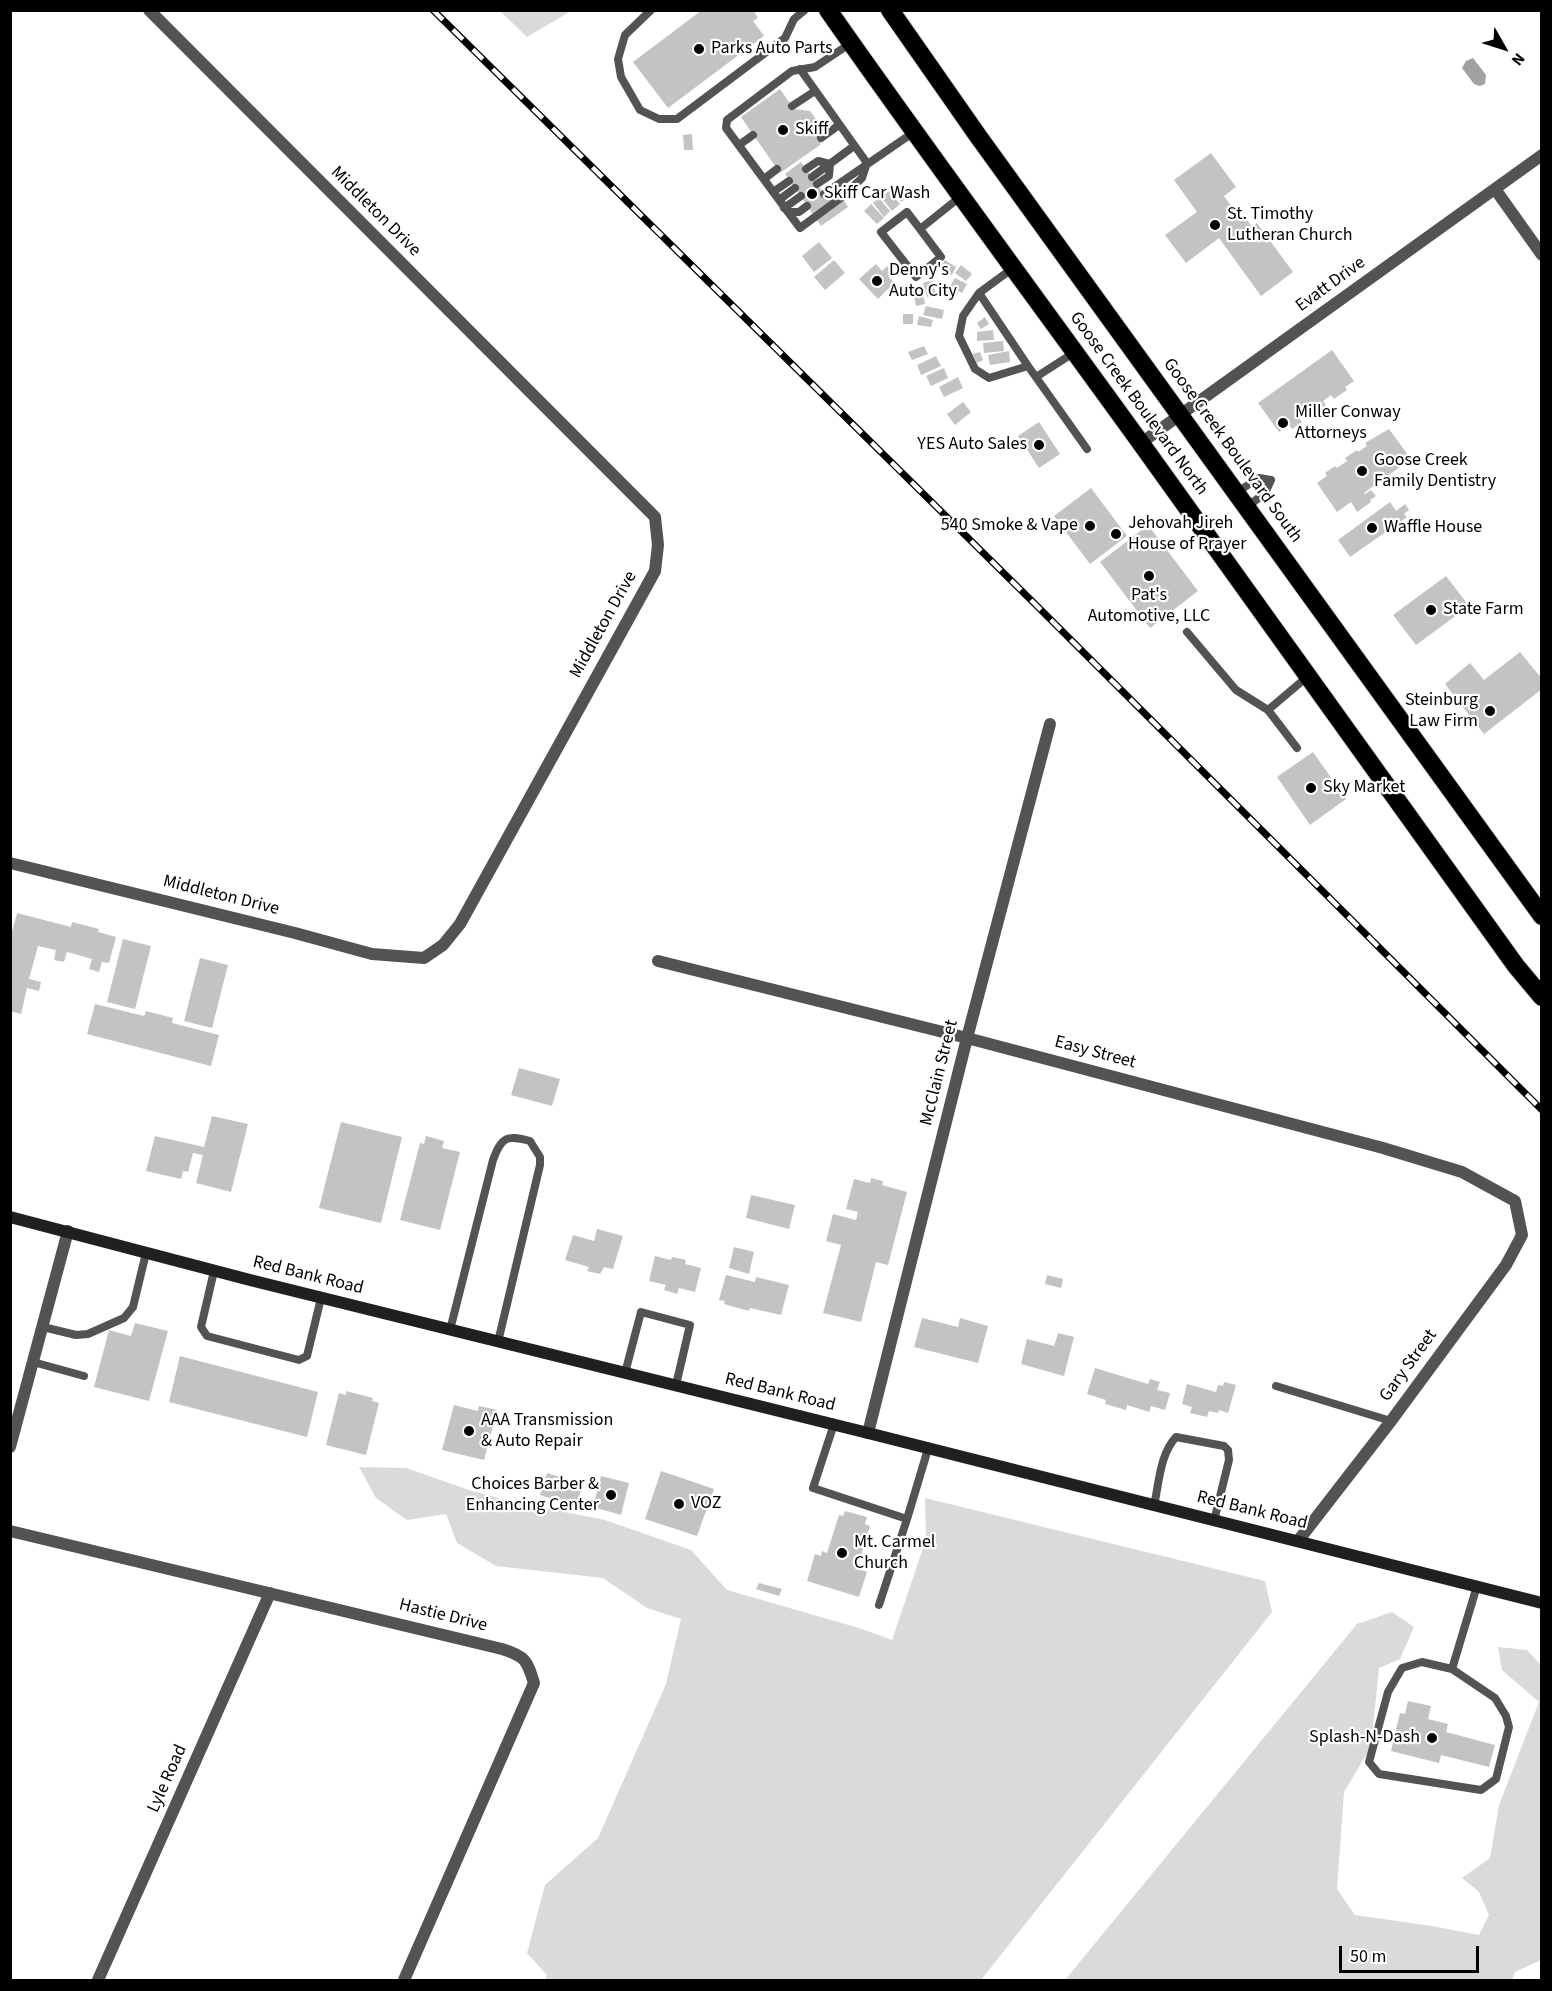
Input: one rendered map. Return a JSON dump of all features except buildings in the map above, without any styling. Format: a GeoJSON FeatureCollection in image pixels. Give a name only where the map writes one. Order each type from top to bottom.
{"type":"FeatureCollection","features":[{"type":"Feature","properties":{"kind":"highway","name":"Goose Creek Boulevard North"},"geometry":{"type":"LineString","coordinates":[[828,10],[960,197],[1141,443],[1516,966],[1542,997]]}},
{"type":"Feature","properties":{"kind":"highway","name":"Goose Creek Boulevard South"},"geometry":{"type":"LineString","coordinates":[[890,10],[1542,916]]}},
{"type":"Feature","properties":{"kind":"main road","name":"Red Bank Road"},"geometry":{"type":"LineString","coordinates":[[10,1217],[321,1298],[834,1424],[1542,1603]]}},
{"type":"Feature","properties":{"kind":"street","name":"Middleton Drive"},"geometry":{"type":"LineString","coordinates":[[10,863],[372,954],[424,958],[443,945],[460,924],[655,571],[658,545],[655,517],[149,10]]}},
{"type":"Feature","properties":{"kind":"street","name":"Evatt Drive"},"geometry":{"type":"LineString","coordinates":[[1141,443],[1542,155]]}},
{"type":"Feature","properties":{"kind":"street"},"geometry":{"type":"LineString","coordinates":[[1495,189],[1542,255]]}},
{"type":"Feature","properties":{"kind":"street","name":"McClain Street"},"geometry":{"type":"LineString","coordinates":[[868,1433],[967,1038],[1050,724]]}},
{"type":"Feature","properties":{"kind":"street","name":"Easy Street"},"geometry":{"type":"LineString","coordinates":[[658,961],[967,1038],[1383,1148],[1462,1172],[1515,1201]]}},
{"type":"Feature","properties":{"kind":"street","name":"Gary Street"},"geometry":{"type":"LineString","coordinates":[[1298,1541],[1506,1265],[1522,1234],[1515,1201]]}},
{"type":"Feature","properties":{"kind":"street"},"geometry":{"type":"LineString","coordinates":[[10,1447],[68,1232]]}},
{"type":"Feature","properties":{"kind":"street","name":"Hastie Drive"},"geometry":{"type":"LineString","coordinates":[[10,1531],[502,1649],[519,1655],[528,1663],[534,1683],[404,1980]]}},
{"type":"Feature","properties":{"kind":"street","name":"Lyle Road"},"geometry":{"type":"LineString","coordinates":[[98,1980],[270,1593]]}},
{"type":"Feature","properties":{"kind":"lane"},"geometry":{"type":"LineString","coordinates":[[651,10],[625,35],[618,59],[621,77],[640,110],[659,119],[676,119],[785,38],[794,19],[806,10]]}},
{"type":"Feature","properties":{"kind":"lane"},"geometry":{"type":"LineString","coordinates":[[789,10],[794,19]]}},
{"type":"Feature","properties":{"kind":"lane"},"geometry":{"type":"LineString","coordinates":[[851,42],[815,67],[792,70],[727,120],[726,128],[800,228],[842,197],[862,178],[867,163]]}},
{"type":"Feature","properties":{"kind":"lane"},"geometry":{"type":"LineString","coordinates":[[800,69],[867,163]]}},
{"type":"Feature","properties":{"kind":"lane"},"geometry":{"type":"LineString","coordinates":[[792,106],[815,90]]}},
{"type":"Feature","properties":{"kind":"lane"},"geometry":{"type":"LineString","coordinates":[[821,138],[839,125]]}},
{"type":"Feature","properties":{"kind":"lane"},"geometry":{"type":"LineString","coordinates":[[824,194],[914,132]]}},
{"type":"Feature","properties":{"kind":"lane"},"geometry":{"type":"LineString","coordinates":[[739,145],[753,135]]}},
{"type":"Feature","properties":{"kind":"lane"},"geometry":{"type":"LineString","coordinates":[[812,177],[854,146]]}},
{"type":"Feature","properties":{"kind":"lane"},"geometry":{"type":"LineString","coordinates":[[806,169],[818,161],[830,164]]}},
{"type":"Feature","properties":{"kind":"lane"},"geometry":{"type":"LineString","coordinates":[[817,184],[829,177],[830,164]]}},
{"type":"Feature","properties":{"kind":"lane"},"geometry":{"type":"LineString","coordinates":[[764,179],[777,169]]}},
{"type":"Feature","properties":{"kind":"lane"},"geometry":{"type":"LineString","coordinates":[[773,192],[789,181]]}},
{"type":"Feature","properties":{"kind":"lane"},"geometry":{"type":"LineString","coordinates":[[779,200],[795,188]]}},
{"type":"Feature","properties":{"kind":"lane"},"geometry":{"type":"LineString","coordinates":[[786,210],[801,196]]}},
{"type":"Feature","properties":{"kind":"lane"},"geometry":{"type":"LineString","coordinates":[[920,229],[960,197]]}},
{"type":"Feature","properties":{"kind":"lane"},"geometry":{"type":"LineString","coordinates":[[786,210],[799,212],[807,206]]}},
{"type":"Feature","properties":{"kind":"lane"},"geometry":{"type":"LineString","coordinates":[[907,212],[920,229],[941,256],[916,277],[881,232],[907,212]]}},
{"type":"Feature","properties":{"kind":"lane"},"geometry":{"type":"LineString","coordinates":[[1013,268],[979,292],[963,316],[959,336],[975,369],[989,378],[1028,366]]}},
{"type":"Feature","properties":{"kind":"lane"},"geometry":{"type":"LineString","coordinates":[[979,292],[1087,449]]}},
{"type":"Feature","properties":{"kind":"lane"},"geometry":{"type":"LineString","coordinates":[[1036,377],[1075,352]]}},
{"type":"Feature","properties":{"kind":"lane"},"geometry":{"type":"LineString","coordinates":[[1187,632],[1236,690],[1268,710],[1297,748]]}},
{"type":"Feature","properties":{"kind":"lane"},"geometry":{"type":"LineString","coordinates":[[1268,710],[1307,677]]}},
{"type":"Feature","properties":{"kind":"lane"},"geometry":{"type":"LineString","coordinates":[[450,1330],[497,1148],[504,1139],[512,1136],[530,1141],[540,1157],[540,1165],[498,1342]]}},
{"type":"Feature","properties":{"kind":"lane"},"geometry":{"type":"LineString","coordinates":[[43,1327],[76,1335],[88,1334],[124,1318],[133,1307],[146,1253]]}},
{"type":"Feature","properties":{"kind":"lane"},"geometry":{"type":"LineString","coordinates":[[214,1271],[201,1327],[207,1336],[299,1360],[307,1356],[321,1298]]}},
{"type":"Feature","properties":{"kind":"lane"},"geometry":{"type":"LineString","coordinates":[[625,1373],[641,1312],[690,1325],[676,1385]]}},
{"type":"Feature","properties":{"kind":"lane"},"geometry":{"type":"LineString","coordinates":[[33,1362],[84,1376]]}},
{"type":"Feature","properties":{"kind":"lane"},"geometry":{"type":"LineString","coordinates":[[1276,1386],[1391,1420]]}},
{"type":"Feature","properties":{"kind":"lane"},"geometry":{"type":"LineString","coordinates":[[834,1424],[813,1488],[907,1519]]}},
{"type":"Feature","properties":{"kind":"lane"},"geometry":{"type":"LineString","coordinates":[[1154,1506],[1164,1456],[1176,1437],[1224,1446],[1228,1450],[1229,1460],[1214,1521]]}},
{"type":"Feature","properties":{"kind":"lane"},"geometry":{"type":"LineString","coordinates":[[879,1605],[928,1449]]}},
{"type":"Feature","properties":{"kind":"lane"},"geometry":{"type":"LineString","coordinates":[[1452,1669],[1477,1586]]}},
{"type":"Feature","properties":{"kind":"lane"},"geometry":{"type":"LineString","coordinates":[[1422,1662],[1452,1669],[1495,1698],[1506,1716],[1509,1727],[1496,1779],[1481,1790],[1379,1774],[1369,1762],[1388,1692],[1402,1668],[1422,1662]]}},
{"type":"Feature","properties":{"kind":"shaded area"},"geometry":{"type":"Polygon","coordinates":[[[500,11],[571,11],[527,37],[500,11]]]}},
{"type":"Feature","properties":{"kind":"shaded area"},"geometry":{"type":"Polygon","coordinates":[[[1473,58],[1486,75],[1485,84],[1480,86],[1474,84],[1462,68],[1466,61],[1473,58]]]}},
{"type":"Feature","properties":{"kind":"shaded area"},"geometry":{"type":"Polygon","coordinates":[[[359,1467],[406,1468],[506,1500],[605,1520],[691,1550],[727,1590],[859,1628],[892,1640],[926,1539],[925,1498],[1265,1581],[1272,1612],[981,1980],[545,1980],[547,1975],[527,1953],[545,1885],[598,1838],[666,1684],[681,1619],[647,1608],[603,1578],[496,1566],[457,1543],[446,1514],[407,1520],[376,1498],[359,1467]]]}},
{"type":"Feature","properties":{"kind":"shaded area"},"geometry":{"type":"Polygon","coordinates":[[[1392,1612],[1414,1627],[1400,1659],[1379,1668],[1371,1747],[1344,1792],[1337,1889],[1355,1915],[1479,1935],[1489,1915],[1479,1892],[1462,1878],[1490,1858],[1499,1805],[1539,1702],[1502,1670],[1498,1647],[1527,1650],[1541,1665],[1541,1960],[1515,1972],[1512,1980],[1065,1980],[1357,1624],[1392,1612]]]}},
{"type":"Feature","properties":{"kind":"railway"},"geometry":{"type":"LineString","coordinates":[[433,10],[1034,603],[1542,1110]]}},
{"type":"Feature","properties":{"kind":"place","name":"Parks Auto Parts"},"geometry":{"type":"Point","coordinates":[699,49]}},
{"type":"Feature","properties":{"kind":"place","name":"Skiff"},"geometry":{"type":"Point","coordinates":[783,130]}},
{"type":"Feature","properties":{"kind":"place","name":"Skiff Car Wash"},"geometry":{"type":"Point","coordinates":[812,194]}},
{"type":"Feature","properties":{"kind":"place","name":"St. Timothy Lutheran Church"},"geometry":{"type":"Point","coordinates":[1215,225]}},
{"type":"Feature","properties":{"kind":"place","name":"Denny's Auto City"},"geometry":{"type":"Point","coordinates":[877,281]}},
{"type":"Feature","properties":{"kind":"place","name":"Miller Conway Attorneys"},"geometry":{"type":"Point","coordinates":[1283,423]}},
{"type":"Feature","properties":{"kind":"place","name":"YES Auto Sales"},"geometry":{"type":"Point","coordinates":[1039,445]}},
{"type":"Feature","properties":{"kind":"place","name":"Goose Creek Family Dentistry"},"geometry":{"type":"Point","coordinates":[1362,471]}},
{"type":"Feature","properties":{"kind":"place","name":"540 Smoke & Vape"},"geometry":{"type":"Point","coordinates":[1090,526]}},
{"type":"Feature","properties":{"kind":"place","name":"Waffle House"},"geometry":{"type":"Point","coordinates":[1372,528]}},
{"type":"Feature","properties":{"kind":"place","name":"Jehovah Jireh House of Prayer"},"geometry":{"type":"Point","coordinates":[1116,534]}},
{"type":"Feature","properties":{"kind":"place","name":"Pat's Automotive, LLC"},"geometry":{"type":"Point","coordinates":[1149,576]}},
{"type":"Feature","properties":{"kind":"place","name":"State Farm"},"geometry":{"type":"Point","coordinates":[1431,610]}},
{"type":"Feature","properties":{"kind":"place","name":"Steinburg Law Firm"},"geometry":{"type":"Point","coordinates":[1490,711]}},
{"type":"Feature","properties":{"kind":"place","name":"Sky Market"},"geometry":{"type":"Point","coordinates":[1311,788]}},
{"type":"Feature","properties":{"kind":"place","name":"AAA Transmission & Auto Repair"},"geometry":{"type":"Point","coordinates":[469,1431]}},
{"type":"Feature","properties":{"kind":"place","name":"Choices Barber & Enhancing Center"},"geometry":{"type":"Point","coordinates":[611,1495]}},
{"type":"Feature","properties":{"kind":"place","name":"VOZ"},"geometry":{"type":"Point","coordinates":[679,1504]}},
{"type":"Feature","properties":{"kind":"place","name":"Mt. Carmel Church"},"geometry":{"type":"Point","coordinates":[842,1553]}},
{"type":"Feature","properties":{"kind":"place","name":"Splash-N-Dash"},"geometry":{"type":"Point","coordinates":[1432,1738]}}]}
